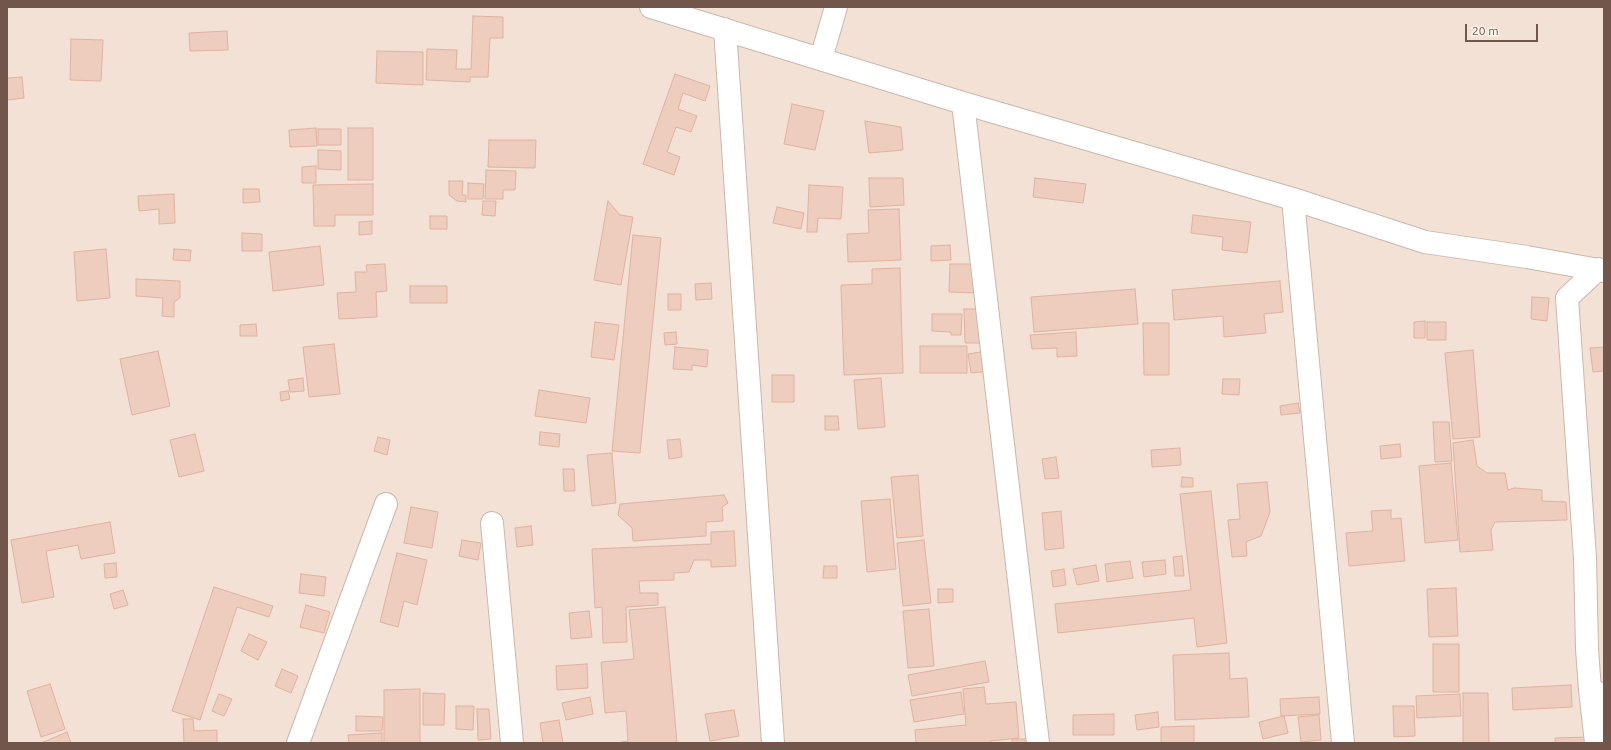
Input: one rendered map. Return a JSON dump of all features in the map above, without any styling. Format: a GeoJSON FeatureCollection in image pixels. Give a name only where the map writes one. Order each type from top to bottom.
{"type":"FeatureCollection","features":[{"type":"Feature","properties":{"kind":"street"},"geometry":{"type":"LineString","coordinates":[[651,7],[963,103],[1293,199],[1425,242],[1527,257],[1601,270]]}},
{"type":"Feature","properties":{"kind":"street"},"geometry":{"type":"LineString","coordinates":[[821,59],[836,7]]}},
{"type":"Feature","properties":{"kind":"street"},"geometry":{"type":"LineString","coordinates":[[725,29],[773,743]]}},
{"type":"Feature","properties":{"kind":"street"},"geometry":{"type":"LineString","coordinates":[[963,103],[1038,743]]}},
{"type":"Feature","properties":{"kind":"street"},"geometry":{"type":"LineString","coordinates":[[1293,199],[1343,743]]}},
{"type":"Feature","properties":{"kind":"street"},"geometry":{"type":"LineString","coordinates":[[1596,743],[1597,693],[1587,649],[1585,558],[1567,298],[1601,270]]}},
{"type":"Feature","properties":{"kind":"street"},"geometry":{"type":"LineString","coordinates":[[298,743],[386,504]]}},
{"type":"Feature","properties":{"kind":"street"},"geometry":{"type":"LineString","coordinates":[[492,523],[512,743]]}},
{"type":"Feature","properties":{"kind":"shaded area"},"geometry":{"type":"Polygon","coordinates":[[[7,7],[1604,7],[1604,743],[7,743],[7,7]]]}},
{"type":"Feature","properties":{"kind":"building"},"geometry":{"type":"Polygon","coordinates":[[[473,16],[503,17],[503,38],[490,38],[488,77],[470,77],[470,82],[426,80],[427,49],[457,50],[456,69],[471,69],[473,16]]]}},
{"type":"Feature","properties":{"kind":"building"},"geometry":{"type":"Polygon","coordinates":[[[227,31],[228,50],[190,51],[189,33],[227,31]]]}},
{"type":"Feature","properties":{"kind":"building"},"geometry":{"type":"Polygon","coordinates":[[[71,39],[103,40],[101,81],[70,80],[71,39]]]}},
{"type":"Feature","properties":{"kind":"building"},"geometry":{"type":"Polygon","coordinates":[[[377,51],[423,52],[423,85],[376,83],[377,51]]]}},
{"type":"Feature","properties":{"kind":"building"},"geometry":{"type":"Polygon","coordinates":[[[675,74],[710,86],[705,101],[683,93],[678,109],[697,116],[691,132],[676,127],[667,152],[680,157],[674,175],[643,164],[675,74]]]}},
{"type":"Feature","properties":{"kind":"building"},"geometry":{"type":"Polygon","coordinates":[[[22,77],[24,98],[7,100],[7,78],[22,77]]]}},
{"type":"Feature","properties":{"kind":"building"},"geometry":{"type":"Polygon","coordinates":[[[792,104],[824,111],[815,150],[784,144],[792,104]]]}},
{"type":"Feature","properties":{"kind":"building"},"geometry":{"type":"Polygon","coordinates":[[[865,121],[901,127],[903,150],[869,153],[865,121]]]}},
{"type":"Feature","properties":{"kind":"building"},"geometry":{"type":"Polygon","coordinates":[[[316,128],[317,146],[290,147],[289,130],[316,128]]]}},
{"type":"Feature","properties":{"kind":"building"},"geometry":{"type":"Polygon","coordinates":[[[348,128],[373,128],[373,180],[348,180],[348,128]]]}},
{"type":"Feature","properties":{"kind":"building"},"geometry":{"type":"Polygon","coordinates":[[[318,129],[341,129],[341,145],[318,145],[318,129]]]}},
{"type":"Feature","properties":{"kind":"building"},"geometry":{"type":"Polygon","coordinates":[[[489,140],[536,140],[535,168],[488,167],[489,140]]]}},
{"type":"Feature","properties":{"kind":"building"},"geometry":{"type":"Polygon","coordinates":[[[318,150],[341,151],[341,170],[318,169],[318,150]]]}},
{"type":"Feature","properties":{"kind":"building"},"geometry":{"type":"Polygon","coordinates":[[[316,166],[316,183],[302,183],[302,167],[316,166]]]}},
{"type":"Feature","properties":{"kind":"building"},"geometry":{"type":"Polygon","coordinates":[[[486,170],[516,171],[515,190],[503,190],[503,199],[485,199],[486,170]]]}},
{"type":"Feature","properties":{"kind":"building"},"geometry":{"type":"Polygon","coordinates":[[[869,178],[903,178],[904,205],[870,207],[869,178]]]}},
{"type":"Feature","properties":{"kind":"building"},"geometry":{"type":"Polygon","coordinates":[[[1035,178],[1086,184],[1083,203],[1033,197],[1035,178]]]}},
{"type":"Feature","properties":{"kind":"building"},"geometry":{"type":"Polygon","coordinates":[[[449,181],[463,181],[462,195],[466,195],[466,202],[457,201],[449,195],[449,181]]]}},
{"type":"Feature","properties":{"kind":"building"},"geometry":{"type":"Polygon","coordinates":[[[468,183],[484,184],[483,199],[468,199],[468,183]]]}},
{"type":"Feature","properties":{"kind":"building"},"geometry":{"type":"Polygon","coordinates":[[[373,184],[373,215],[335,215],[335,226],[314,226],[313,185],[373,184]]]}},
{"type":"Feature","properties":{"kind":"building"},"geometry":{"type":"Polygon","coordinates":[[[809,185],[843,187],[841,219],[818,218],[817,232],[807,232],[809,185]]]}},
{"type":"Feature","properties":{"kind":"building"},"geometry":{"type":"Polygon","coordinates":[[[243,189],[259,189],[260,202],[243,203],[243,189]]]}},
{"type":"Feature","properties":{"kind":"building"},"geometry":{"type":"Polygon","coordinates":[[[174,194],[175,223],[159,224],[159,209],[139,211],[138,196],[174,194]]]}},
{"type":"Feature","properties":{"kind":"building"},"geometry":{"type":"Polygon","coordinates":[[[483,201],[496,201],[495,216],[482,215],[483,201]]]}},
{"type":"Feature","properties":{"kind":"building"},"geometry":{"type":"Polygon","coordinates":[[[608,201],[620,215],[633,217],[621,285],[594,280],[608,201]]]}},
{"type":"Feature","properties":{"kind":"building"},"geometry":{"type":"Polygon","coordinates":[[[777,207],[804,213],[801,229],[773,223],[777,207]]]}},
{"type":"Feature","properties":{"kind":"building"},"geometry":{"type":"Polygon","coordinates":[[[899,209],[901,260],[848,262],[847,234],[869,233],[868,210],[899,209]]]}},
{"type":"Feature","properties":{"kind":"building"},"geometry":{"type":"Polygon","coordinates":[[[1193,215],[1251,222],[1247,253],[1222,250],[1223,237],[1191,233],[1193,215]]]}},
{"type":"Feature","properties":{"kind":"building"},"geometry":{"type":"Polygon","coordinates":[[[430,216],[447,216],[447,229],[430,229],[430,216]]]}},
{"type":"Feature","properties":{"kind":"building"},"geometry":{"type":"Polygon","coordinates":[[[372,221],[372,234],[359,235],[359,222],[372,221]]]}},
{"type":"Feature","properties":{"kind":"building"},"geometry":{"type":"Polygon","coordinates":[[[242,233],[262,234],[262,251],[242,251],[242,233]]]}},
{"type":"Feature","properties":{"kind":"building"},"geometry":{"type":"Polygon","coordinates":[[[633,235],[661,238],[640,453],[612,451],[633,235]]]}},
{"type":"Feature","properties":{"kind":"building"},"geometry":{"type":"Polygon","coordinates":[[[950,245],[951,260],[931,261],[931,246],[950,245]]]}},
{"type":"Feature","properties":{"kind":"building"},"geometry":{"type":"Polygon","coordinates":[[[320,246],[324,285],[273,291],[269,252],[320,246]]]}},
{"type":"Feature","properties":{"kind":"building"},"geometry":{"type":"Polygon","coordinates":[[[106,249],[110,298],[77,301],[74,252],[106,249]]]}},
{"type":"Feature","properties":{"kind":"building"},"geometry":{"type":"Polygon","coordinates":[[[174,249],[191,250],[190,261],[173,260],[174,249]]]}},
{"type":"Feature","properties":{"kind":"building"},"geometry":{"type":"Polygon","coordinates":[[[385,264],[387,291],[376,292],[377,317],[339,319],[337,293],[356,292],[355,272],[367,272],[366,265],[385,264]]]}},
{"type":"Feature","properties":{"kind":"building"},"geometry":{"type":"Polygon","coordinates":[[[950,264],[979,264],[978,293],[949,292],[950,264]]]}},
{"type":"Feature","properties":{"kind":"building"},"geometry":{"type":"Polygon","coordinates":[[[900,268],[903,373],[844,375],[841,285],[872,284],[872,269],[900,268]]]}},
{"type":"Feature","properties":{"kind":"building"},"geometry":{"type":"Polygon","coordinates":[[[136,279],[180,281],[180,298],[174,302],[174,317],[162,316],[163,298],[136,296],[136,279]]]}},
{"type":"Feature","properties":{"kind":"building"},"geometry":{"type":"Polygon","coordinates":[[[1280,281],[1283,312],[1264,314],[1266,333],[1224,337],[1223,316],[1174,320],[1172,290],[1280,281]]]}},
{"type":"Feature","properties":{"kind":"building"},"geometry":{"type":"Polygon","coordinates":[[[711,283],[712,299],[696,300],[695,284],[711,283]]]}},
{"type":"Feature","properties":{"kind":"building"},"geometry":{"type":"Polygon","coordinates":[[[410,286],[447,286],[447,303],[410,303],[410,286]]]}},
{"type":"Feature","properties":{"kind":"building"},"geometry":{"type":"Polygon","coordinates":[[[1135,289],[1138,324],[1034,332],[1031,297],[1135,289]]]}},
{"type":"Feature","properties":{"kind":"building"},"geometry":{"type":"Polygon","coordinates":[[[668,294],[681,294],[681,310],[668,310],[668,294]]]}},
{"type":"Feature","properties":{"kind":"building"},"geometry":{"type":"Polygon","coordinates":[[[1532,297],[1549,298],[1547,321],[1531,319],[1532,297]]]}},
{"type":"Feature","properties":{"kind":"building"},"geometry":{"type":"Polygon","coordinates":[[[964,309],[983,309],[983,343],[965,343],[964,309]]]}},
{"type":"Feature","properties":{"kind":"building"},"geometry":{"type":"Polygon","coordinates":[[[932,314],[962,314],[961,335],[951,335],[951,332],[932,331],[932,314]]]}},
{"type":"Feature","properties":{"kind":"building"},"geometry":{"type":"Polygon","coordinates":[[[1425,321],[1425,338],[1414,338],[1414,322],[1425,321]]]}},
{"type":"Feature","properties":{"kind":"building"},"geometry":{"type":"Polygon","coordinates":[[[595,322],[619,325],[614,360],[591,357],[595,322]]]}},
{"type":"Feature","properties":{"kind":"building"},"geometry":{"type":"Polygon","coordinates":[[[1427,322],[1446,322],[1446,340],[1427,340],[1427,322]]]}},
{"type":"Feature","properties":{"kind":"building"},"geometry":{"type":"Polygon","coordinates":[[[1143,323],[1169,323],[1169,375],[1144,375],[1143,323]]]}},
{"type":"Feature","properties":{"kind":"building"},"geometry":{"type":"Polygon","coordinates":[[[256,324],[257,336],[240,336],[240,325],[256,324]]]}},
{"type":"Feature","properties":{"kind":"building"},"geometry":{"type":"Polygon","coordinates":[[[676,332],[677,344],[665,345],[664,333],[676,332]]]}},
{"type":"Feature","properties":{"kind":"building"},"geometry":{"type":"Polygon","coordinates":[[[1076,332],[1077,356],[1057,357],[1057,348],[1032,349],[1030,335],[1076,332]]]}},
{"type":"Feature","properties":{"kind":"building"},"geometry":{"type":"Polygon","coordinates":[[[334,344],[340,394],[309,397],[303,347],[334,344]]]}},
{"type":"Feature","properties":{"kind":"building"},"geometry":{"type":"Polygon","coordinates":[[[920,346],[967,346],[967,373],[920,373],[920,346]]]}},
{"type":"Feature","properties":{"kind":"building"},"geometry":{"type":"Polygon","coordinates":[[[675,347],[708,350],[707,367],[692,365],[692,370],[673,369],[675,347]]]}},
{"type":"Feature","properties":{"kind":"building"},"geometry":{"type":"Polygon","coordinates":[[[1604,347],[1604,371],[1593,372],[1590,348],[1604,347]]]}},
{"type":"Feature","properties":{"kind":"building"},"geometry":{"type":"Polygon","coordinates":[[[1473,350],[1480,437],[1453,439],[1445,353],[1473,350]]]}},
{"type":"Feature","properties":{"kind":"building"},"geometry":{"type":"Polygon","coordinates":[[[158,351],[170,406],[132,415],[120,359],[158,351]]]}},
{"type":"Feature","properties":{"kind":"building"},"geometry":{"type":"Polygon","coordinates":[[[987,351],[990,371],[971,373],[968,354],[987,351]]]}},
{"type":"Feature","properties":{"kind":"building"},"geometry":{"type":"Polygon","coordinates":[[[772,375],[794,375],[794,402],[772,402],[772,375]]]}},
{"type":"Feature","properties":{"kind":"building"},"geometry":{"type":"Polygon","coordinates":[[[303,378],[304,391],[290,392],[288,380],[303,378]]]}},
{"type":"Feature","properties":{"kind":"building"},"geometry":{"type":"Polygon","coordinates":[[[881,378],[885,427],[858,429],[854,380],[881,378]]]}},
{"type":"Feature","properties":{"kind":"building"},"geometry":{"type":"Polygon","coordinates":[[[1223,379],[1240,379],[1239,395],[1222,394],[1223,379]]]}},
{"type":"Feature","properties":{"kind":"building"},"geometry":{"type":"Polygon","coordinates":[[[539,390],[590,398],[586,423],[535,416],[539,390]]]}},
{"type":"Feature","properties":{"kind":"building"},"geometry":{"type":"Polygon","coordinates":[[[288,391],[290,399],[281,401],[280,392],[288,391]]]}},
{"type":"Feature","properties":{"kind":"building"},"geometry":{"type":"Polygon","coordinates":[[[1298,403],[1300,413],[1281,415],[1280,406],[1298,403]]]}},
{"type":"Feature","properties":{"kind":"building"},"geometry":{"type":"Polygon","coordinates":[[[825,416],[838,416],[839,430],[825,430],[825,416]]]}},
{"type":"Feature","properties":{"kind":"building"},"geometry":{"type":"Polygon","coordinates":[[[1433,422],[1449,422],[1452,461],[1435,462],[1433,422]]]}},
{"type":"Feature","properties":{"kind":"building"},"geometry":{"type":"Polygon","coordinates":[[[540,432],[560,434],[559,447],[539,445],[540,432]]]}},
{"type":"Feature","properties":{"kind":"building"},"geometry":{"type":"Polygon","coordinates":[[[195,434],[204,471],[179,477],[170,440],[195,434]]]}},
{"type":"Feature","properties":{"kind":"building"},"geometry":{"type":"Polygon","coordinates":[[[378,437],[390,440],[387,455],[374,451],[378,437]]]}},
{"type":"Feature","properties":{"kind":"building"},"geometry":{"type":"Polygon","coordinates":[[[680,439],[682,457],[669,459],[667,440],[680,439]]]}},
{"type":"Feature","properties":{"kind":"building"},"geometry":{"type":"Polygon","coordinates":[[[1473,440],[1477,466],[1487,473],[1505,473],[1508,490],[1514,488],[1542,490],[1542,501],[1566,502],[1567,520],[1495,522],[1491,530],[1493,550],[1460,552],[1453,443],[1473,440]]]}},
{"type":"Feature","properties":{"kind":"building"},"geometry":{"type":"Polygon","coordinates":[[[1400,444],[1401,457],[1381,459],[1380,446],[1400,444]]]}},
{"type":"Feature","properties":{"kind":"building"},"geometry":{"type":"Polygon","coordinates":[[[1180,448],[1181,465],[1152,467],[1151,450],[1180,448]]]}},
{"type":"Feature","properties":{"kind":"building"},"geometry":{"type":"Polygon","coordinates":[[[612,453],[616,503],[592,506],[587,455],[612,453]]]}},
{"type":"Feature","properties":{"kind":"building"},"geometry":{"type":"Polygon","coordinates":[[[1056,457],[1059,478],[1045,479],[1042,459],[1056,457]]]}},
{"type":"Feature","properties":{"kind":"building"},"geometry":{"type":"Polygon","coordinates":[[[1451,463],[1458,540],[1425,543],[1419,466],[1451,463]]]}},
{"type":"Feature","properties":{"kind":"building"},"geometry":{"type":"Polygon","coordinates":[[[563,469],[574,469],[575,491],[564,491],[563,469]]]}},
{"type":"Feature","properties":{"kind":"building"},"geometry":{"type":"Polygon","coordinates":[[[918,475],[923,536],[897,538],[891,477],[918,475]]]}},
{"type":"Feature","properties":{"kind":"building"},"geometry":{"type":"Polygon","coordinates":[[[1182,477],[1193,478],[1193,487],[1181,487],[1182,477]]]}},
{"type":"Feature","properties":{"kind":"building"},"geometry":{"type":"Polygon","coordinates":[[[1267,482],[1270,512],[1261,536],[1246,542],[1247,556],[1232,557],[1228,520],[1240,519],[1237,484],[1267,482]]]}},
{"type":"Feature","properties":{"kind":"building"},"geometry":{"type":"Polygon","coordinates":[[[1211,491],[1227,643],[1197,647],[1194,618],[1058,633],[1055,604],[1191,590],[1180,494],[1211,491]]]}},
{"type":"Feature","properties":{"kind":"building"},"geometry":{"type":"Polygon","coordinates":[[[724,495],[728,503],[722,507],[723,521],[706,522],[706,536],[633,541],[632,528],[618,515],[620,504],[724,495]]]}},
{"type":"Feature","properties":{"kind":"building"},"geometry":{"type":"Polygon","coordinates":[[[890,499],[896,569],[867,572],[861,501],[890,499]]]}},
{"type":"Feature","properties":{"kind":"building"},"geometry":{"type":"Polygon","coordinates":[[[411,507],[438,512],[432,548],[404,543],[411,507]]]}},
{"type":"Feature","properties":{"kind":"building"},"geometry":{"type":"Polygon","coordinates":[[[1391,510],[1391,519],[1401,518],[1405,561],[1349,566],[1346,533],[1373,531],[1371,511],[1391,510]]]}},
{"type":"Feature","properties":{"kind":"building"},"geometry":{"type":"Polygon","coordinates":[[[1061,511],[1064,548],[1045,550],[1042,513],[1061,511]]]}},
{"type":"Feature","properties":{"kind":"building"},"geometry":{"type":"Polygon","coordinates":[[[110,522],[115,553],[81,559],[78,545],[46,551],[54,597],[22,603],[11,540],[110,522]]]}},
{"type":"Feature","properties":{"kind":"building"},"geometry":{"type":"Polygon","coordinates":[[[531,526],[533,545],[517,547],[515,528],[531,526]]]}},
{"type":"Feature","properties":{"kind":"building"},"geometry":{"type":"Polygon","coordinates":[[[734,531],[736,566],[711,567],[711,560],[694,560],[689,572],[674,573],[674,580],[639,581],[640,593],[658,593],[658,605],[626,607],[627,642],[603,643],[602,607],[595,608],[592,549],[711,544],[711,532],[734,531]]]}},
{"type":"Feature","properties":{"kind":"building"},"geometry":{"type":"Polygon","coordinates":[[[462,540],[481,543],[478,560],[459,556],[462,540]]]}},
{"type":"Feature","properties":{"kind":"building"},"geometry":{"type":"Polygon","coordinates":[[[924,540],[931,603],[903,606],[897,543],[924,540]]]}},
{"type":"Feature","properties":{"kind":"building"},"geometry":{"type":"Polygon","coordinates":[[[397,553],[427,560],[417,605],[404,601],[398,627],[380,622],[397,553]]]}},
{"type":"Feature","properties":{"kind":"building"},"geometry":{"type":"Polygon","coordinates":[[[1182,556],[1184,576],[1175,576],[1173,557],[1182,556]]]}},
{"type":"Feature","properties":{"kind":"building"},"geometry":{"type":"Polygon","coordinates":[[[1165,560],[1166,574],[1144,577],[1142,562],[1165,560]]]}},
{"type":"Feature","properties":{"kind":"building"},"geometry":{"type":"Polygon","coordinates":[[[1130,561],[1133,578],[1107,582],[1105,564],[1130,561]]]}},
{"type":"Feature","properties":{"kind":"building"},"geometry":{"type":"Polygon","coordinates":[[[116,563],[117,577],[105,578],[104,564],[116,563]]]}},
{"type":"Feature","properties":{"kind":"building"},"geometry":{"type":"Polygon","coordinates":[[[1096,565],[1099,581],[1077,585],[1073,569],[1096,565]]]}},
{"type":"Feature","properties":{"kind":"building"},"geometry":{"type":"Polygon","coordinates":[[[824,566],[837,566],[837,578],[823,578],[824,566]]]}},
{"type":"Feature","properties":{"kind":"building"},"geometry":{"type":"Polygon","coordinates":[[[1064,569],[1066,585],[1053,587],[1051,571],[1064,569]]]}},
{"type":"Feature","properties":{"kind":"building"},"geometry":{"type":"Polygon","coordinates":[[[301,574],[326,577],[324,596],[299,593],[301,574]]]}},
{"type":"Feature","properties":{"kind":"building"},"geometry":{"type":"Polygon","coordinates":[[[214,587],[273,606],[269,617],[237,607],[200,720],[172,711],[214,587]]]}},
{"type":"Feature","properties":{"kind":"building"},"geometry":{"type":"Polygon","coordinates":[[[1456,588],[1458,636],[1429,637],[1427,589],[1456,588]]]}},
{"type":"Feature","properties":{"kind":"building"},"geometry":{"type":"Polygon","coordinates":[[[938,589],[953,589],[953,602],[938,603],[938,589]]]}},
{"type":"Feature","properties":{"kind":"building"},"geometry":{"type":"Polygon","coordinates":[[[123,590],[128,605],[114,609],[110,594],[123,590]]]}},
{"type":"Feature","properties":{"kind":"building"},"geometry":{"type":"Polygon","coordinates":[[[306,605],[330,612],[324,633],[300,627],[306,605]]]}},
{"type":"Feature","properties":{"kind":"building"},"geometry":{"type":"Polygon","coordinates":[[[665,607],[677,743],[616,743],[628,741],[626,711],[605,713],[601,662],[634,659],[629,610],[665,607]]]}},
{"type":"Feature","properties":{"kind":"building"},"geometry":{"type":"Polygon","coordinates":[[[929,609],[934,666],[908,668],[903,611],[929,609]]]}},
{"type":"Feature","properties":{"kind":"building"},"geometry":{"type":"Polygon","coordinates":[[[589,611],[592,637],[571,639],[569,613],[589,611]]]}},
{"type":"Feature","properties":{"kind":"building"},"geometry":{"type":"Polygon","coordinates":[[[249,634],[267,642],[258,660],[241,651],[249,634]]]}},
{"type":"Feature","properties":{"kind":"building"},"geometry":{"type":"Polygon","coordinates":[[[1433,644],[1459,644],[1459,692],[1433,692],[1433,644]]]}},
{"type":"Feature","properties":{"kind":"building"},"geometry":{"type":"Polygon","coordinates":[[[1229,653],[1230,679],[1247,678],[1249,717],[1175,720],[1173,655],[1229,653]]]}},
{"type":"Feature","properties":{"kind":"building"},"geometry":{"type":"Polygon","coordinates":[[[985,661],[989,682],[912,696],[908,675],[985,661]]]}},
{"type":"Feature","properties":{"kind":"building"},"geometry":{"type":"Polygon","coordinates":[[[587,664],[588,688],[557,690],[556,666],[587,664]]]}},
{"type":"Feature","properties":{"kind":"building"},"geometry":{"type":"Polygon","coordinates":[[[282,669],[298,676],[291,693],[275,686],[282,669]]]}},
{"type":"Feature","properties":{"kind":"building"},"geometry":{"type":"Polygon","coordinates":[[[50,684],[65,729],[41,737],[27,691],[50,684]]]}},
{"type":"Feature","properties":{"kind":"building"},"geometry":{"type":"Polygon","coordinates":[[[1571,685],[1572,707],[1513,710],[1512,688],[1571,685]]]}},
{"type":"Feature","properties":{"kind":"building"},"geometry":{"type":"Polygon","coordinates":[[[984,687],[986,704],[1016,702],[1019,738],[990,741],[990,743],[916,743],[915,730],[966,725],[963,689],[984,687]]]}},
{"type":"Feature","properties":{"kind":"building"},"geometry":{"type":"Polygon","coordinates":[[[420,689],[420,743],[384,743],[384,690],[420,689]]]}},
{"type":"Feature","properties":{"kind":"building"},"geometry":{"type":"Polygon","coordinates":[[[961,692],[964,714],[914,722],[910,700],[961,692]]]}},
{"type":"Feature","properties":{"kind":"building"},"geometry":{"type":"Polygon","coordinates":[[[423,693],[445,694],[444,725],[423,725],[423,693]]]}},
{"type":"Feature","properties":{"kind":"building"},"geometry":{"type":"Polygon","coordinates":[[[1463,693],[1488,693],[1489,743],[1463,743],[1463,693]]]}},
{"type":"Feature","properties":{"kind":"building"},"geometry":{"type":"Polygon","coordinates":[[[219,694],[232,699],[224,716],[212,711],[219,694]]]}},
{"type":"Feature","properties":{"kind":"building"},"geometry":{"type":"Polygon","coordinates":[[[1460,694],[1461,716],[1417,718],[1416,696],[1460,694]]]}},
{"type":"Feature","properties":{"kind":"building"},"geometry":{"type":"Polygon","coordinates":[[[590,697],[593,714],[566,720],[562,703],[590,697]]]}},
{"type":"Feature","properties":{"kind":"building"},"geometry":{"type":"Polygon","coordinates":[[[1319,697],[1320,714],[1281,716],[1280,699],[1319,697]]]}},
{"type":"Feature","properties":{"kind":"building"},"geometry":{"type":"Polygon","coordinates":[[[456,706],[474,706],[473,730],[456,729],[456,706]]]}},
{"type":"Feature","properties":{"kind":"building"},"geometry":{"type":"Polygon","coordinates":[[[1393,706],[1414,706],[1415,736],[1394,737],[1393,706]]]}},
{"type":"Feature","properties":{"kind":"building"},"geometry":{"type":"Polygon","coordinates":[[[477,709],[489,709],[491,739],[478,740],[477,709]]]}},
{"type":"Feature","properties":{"kind":"building"},"geometry":{"type":"Polygon","coordinates":[[[734,710],[739,736],[710,741],[705,714],[734,710]]]}},
{"type":"Feature","properties":{"kind":"building"},"geometry":{"type":"Polygon","coordinates":[[[1158,712],[1159,727],[1137,730],[1135,715],[1158,712]]]}},
{"type":"Feature","properties":{"kind":"building"},"geometry":{"type":"Polygon","coordinates":[[[1114,714],[1114,735],[1073,735],[1073,715],[1114,714]]]}},
{"type":"Feature","properties":{"kind":"building"},"geometry":{"type":"Polygon","coordinates":[[[1319,715],[1321,740],[1301,742],[1298,717],[1319,715]]]}},
{"type":"Feature","properties":{"kind":"building"},"geometry":{"type":"Polygon","coordinates":[[[356,716],[383,717],[382,731],[356,731],[356,716]]]}},
{"type":"Feature","properties":{"kind":"building"},"geometry":{"type":"Polygon","coordinates":[[[1284,716],[1288,733],[1263,739],[1259,722],[1284,716]]]}},
{"type":"Feature","properties":{"kind":"building"},"geometry":{"type":"Polygon","coordinates":[[[183,719],[193,719],[194,731],[217,730],[217,743],[184,743],[183,719]]]}},
{"type":"Feature","properties":{"kind":"building"},"geometry":{"type":"Polygon","coordinates":[[[559,720],[563,743],[543,743],[540,723],[559,720]]]}},
{"type":"Feature","properties":{"kind":"building"},"geometry":{"type":"Polygon","coordinates":[[[1194,726],[1194,743],[1161,743],[1161,727],[1194,726]]]}},
{"type":"Feature","properties":{"kind":"building"},"geometry":{"type":"Polygon","coordinates":[[[67,732],[71,743],[41,743],[67,732]]]}},
{"type":"Feature","properties":{"kind":"building"},"geometry":{"type":"Polygon","coordinates":[[[382,733],[382,743],[349,743],[348,735],[382,733]]]}},
{"type":"Feature","properties":{"kind":"building"},"geometry":{"type":"Polygon","coordinates":[[[1587,737],[1587,743],[1555,743],[1555,738],[1587,737]]]}},
{"type":"Feature","properties":{"kind":"building"},"geometry":{"type":"Polygon","coordinates":[[[1012,739],[1031,739],[1031,743],[1012,743],[1012,739]]]}}]}
